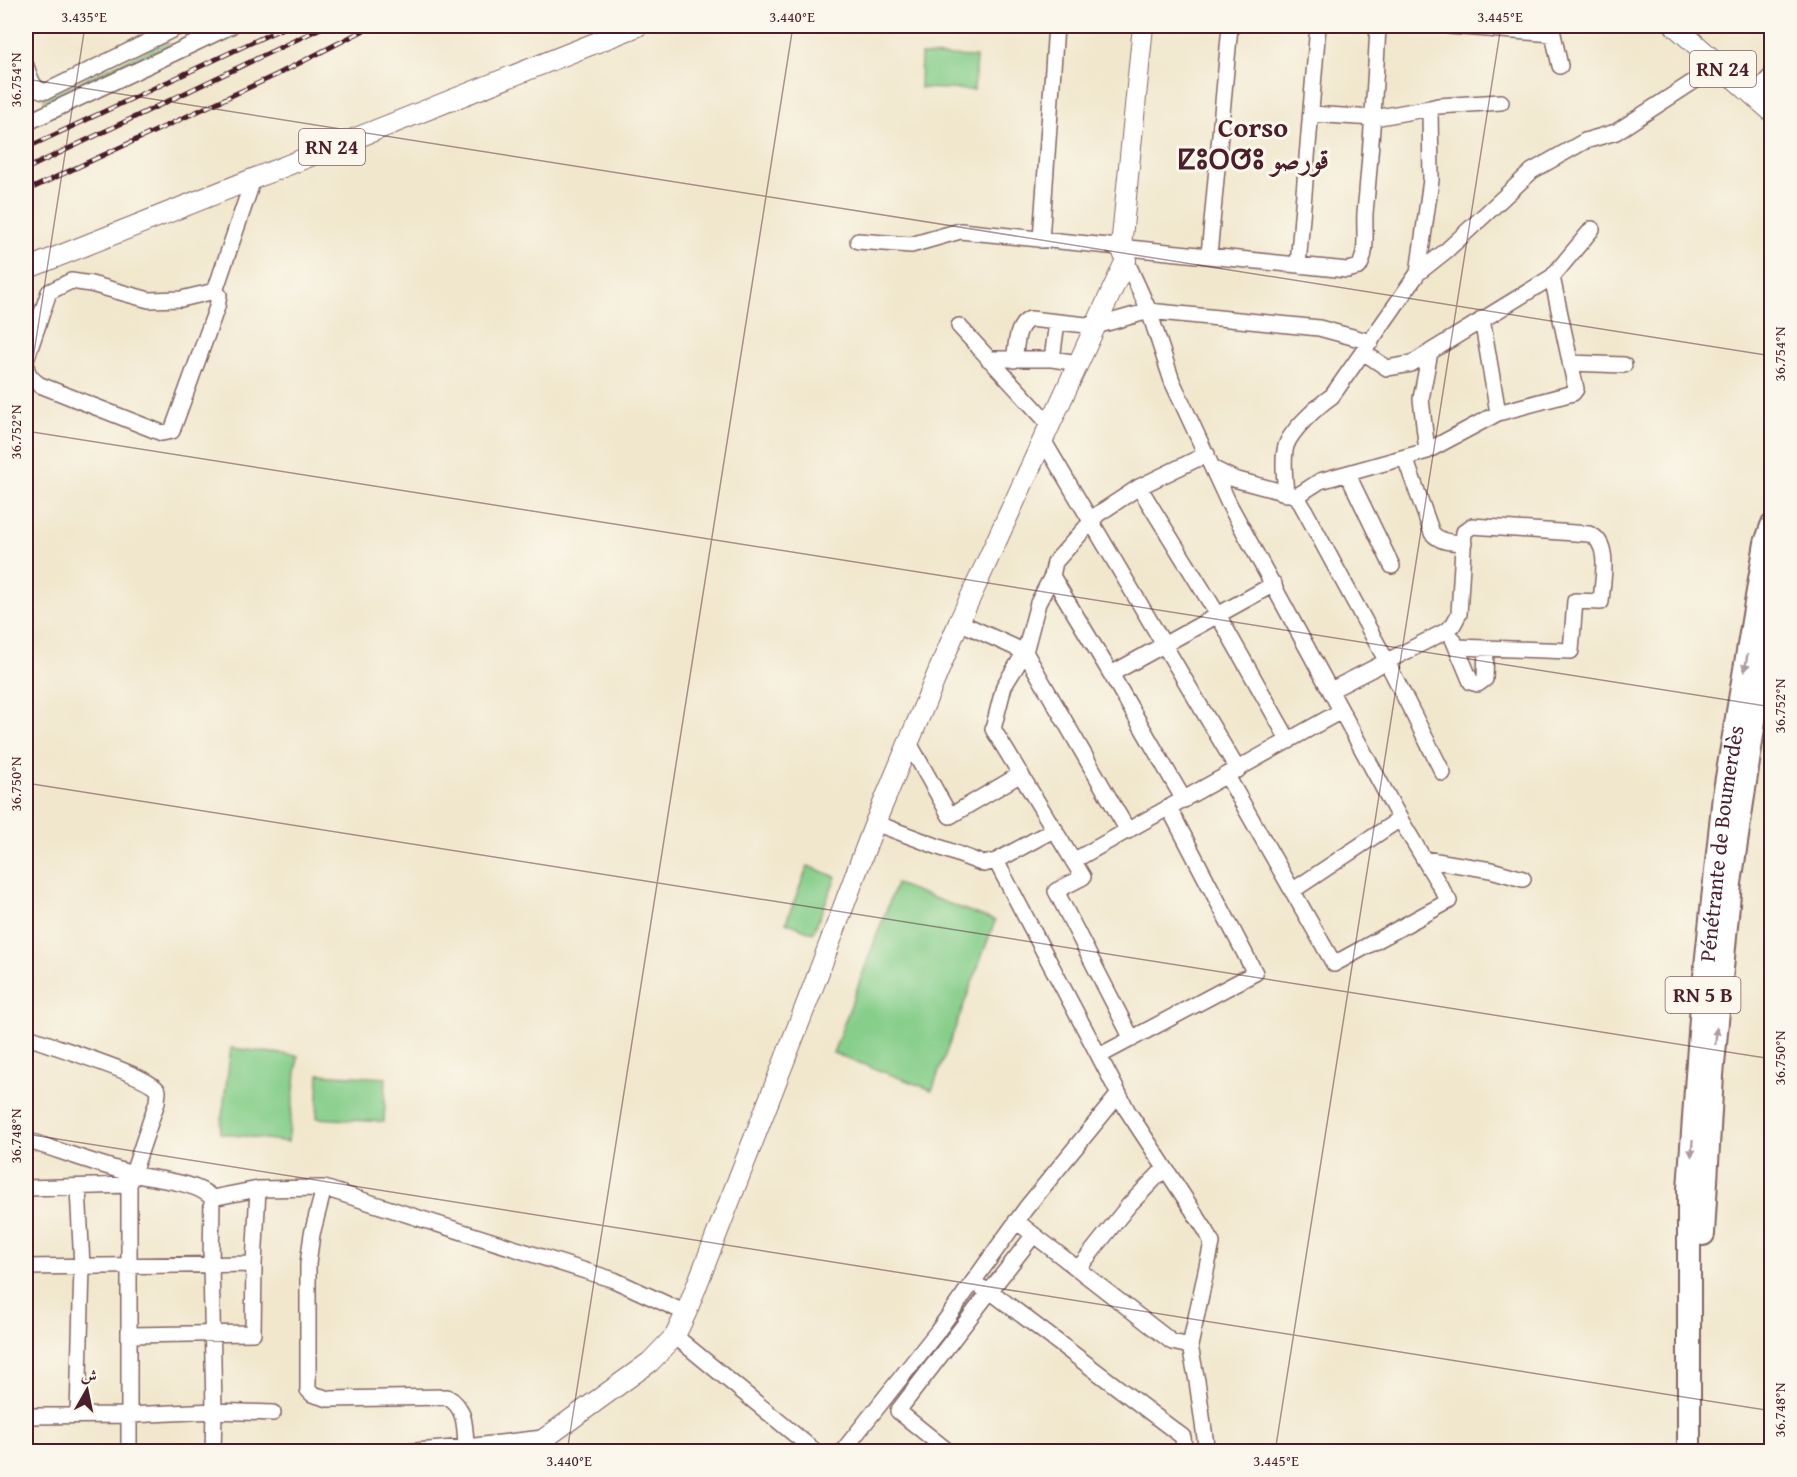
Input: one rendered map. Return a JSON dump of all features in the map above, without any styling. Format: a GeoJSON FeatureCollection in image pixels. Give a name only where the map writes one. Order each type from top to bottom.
{"type":"FeatureCollection","features":[{"type":"Feature","properties":{"kind":"highway","name":"Pénétrante de Boumerdès"},"geometry":{"type":"LineString","coordinates":[[1689,1452],[1689,1189],[1702,1004],[1724,796],[1772,518]]}},
{"type":"Feature","properties":{"kind":"highway","name":"Pénétrante de Boumerdès"},"geometry":{"type":"LineString","coordinates":[[1702,1452],[1702,1242],[1712,1076],[1730,883],[1772,600]]}},
{"type":"Feature","properties":{"kind":"main road","name":"RN 24"},"geometry":{"type":"LineString","coordinates":[[26,269],[638,26]]}},
{"type":"Feature","properties":{"kind":"main road"},"geometry":{"type":"LineString","coordinates":[[526,1452],[650,1362],[675,1336],[686,1312],[875,823],[959,622],[1096,326],[1123,254],[1143,26]]}},
{"type":"Feature","properties":{"kind":"main road","name":"RN 24"},"geometry":{"type":"LineString","coordinates":[[1676,26],[1772,112]]}},
{"type":"Feature","properties":{"kind":"street"},"geometry":{"type":"LineString","coordinates":[[26,66],[35,88],[47,91],[181,26],[191,44]]}},
{"type":"Feature","properties":{"kind":"street"},"geometry":{"type":"LineString","coordinates":[[26,123],[231,26]]}},
{"type":"Feature","properties":{"kind":"street"},"geometry":{"type":"LineString","coordinates":[[1041,240],[1056,26]]}},
{"type":"Feature","properties":{"kind":"street"},"geometry":{"type":"LineString","coordinates":[[1209,255],[1230,26]]}},
{"type":"Feature","properties":{"kind":"street"},"geometry":{"type":"LineString","coordinates":[[1298,266],[1318,26]]}},
{"type":"Feature","properties":{"kind":"street"},"geometry":{"type":"LineString","coordinates":[[858,241],[911,245],[960,231],[1041,240],[1123,254],[1209,255],[1347,270],[1359,267],[1364,258],[1378,26]]}},
{"type":"Feature","properties":{"kind":"street"},"geometry":{"type":"LineString","coordinates":[[1449,26],[1553,34],[1560,66]]}},
{"type":"Feature","properties":{"kind":"street"},"geometry":{"type":"LineString","coordinates":[[1443,772],[1387,662],[1292,495],[1284,458],[1287,444],[1313,410],[1332,396],[1418,273],[1532,171],[1585,141],[1616,132],[1719,64]]}},
{"type":"Feature","properties":{"kind":"street"},"geometry":{"type":"LineString","coordinates":[[1753,96],[1772,75]]}},
{"type":"Feature","properties":{"kind":"street"},"geometry":{"type":"LineString","coordinates":[[1311,114],[1374,118],[1438,106],[1501,102]]}},
{"type":"Feature","properties":{"kind":"street"},"geometry":{"type":"LineString","coordinates":[[1418,273],[1431,180],[1430,108]]}},
{"type":"Feature","properties":{"kind":"street"},"geometry":{"type":"LineString","coordinates":[[215,291],[254,177]]}},
{"type":"Feature","properties":{"kind":"street"},"geometry":{"type":"LineString","coordinates":[[1014,360],[1019,329],[1024,322],[1030,319],[1096,326],[1149,311],[1319,328],[1367,347],[1387,368],[1411,364],[1482,318],[1552,277],[1592,230]]}},
{"type":"Feature","properties":{"kind":"street"},"geometry":{"type":"LineString","coordinates":[[959,326],[1047,432],[1092,520],[1163,644],[1232,773],[1292,891],[1334,964],[1449,901],[1400,819],[1229,504],[1172,381],[1149,311],[1123,254]]}},
{"type":"Feature","properties":{"kind":"street"},"geometry":{"type":"LineString","coordinates":[[1214,469],[1234,479],[1292,495],[1320,481],[1427,451],[1498,413],[1574,393],[1576,389],[1552,277]]}},
{"type":"Feature","properties":{"kind":"street"},"geometry":{"type":"LineString","coordinates":[[71,281],[92,284],[149,300],[181,298],[215,291],[219,295],[217,307],[172,431],[162,433],[40,385],[26,371],[26,361],[49,292],[71,281]]}},
{"type":"Feature","properties":{"kind":"street"},"geometry":{"type":"LineString","coordinates":[[1482,318],[1498,413]]}},
{"type":"Feature","properties":{"kind":"street"},"geometry":{"type":"LineString","coordinates":[[1052,359],[1057,322]]}},
{"type":"Feature","properties":{"kind":"street"},"geometry":{"type":"LineString","coordinates":[[1427,451],[1421,399],[1430,352]]}},
{"type":"Feature","properties":{"kind":"street"},"geometry":{"type":"LineString","coordinates":[[988,359],[1052,359],[1078,363]]}},
{"type":"Feature","properties":{"kind":"street"},"geometry":{"type":"LineString","coordinates":[[1570,363],[1624,365]]}},
{"type":"Feature","properties":{"kind":"street"},"geometry":{"type":"LineString","coordinates":[[1132,1039],[1056,891],[1083,878],[993,729],[1004,686],[1025,652],[1038,603],[1052,576],[1055,562],[1098,514],[1139,487],[1207,454]]}},
{"type":"Feature","properties":{"kind":"street"},"geometry":{"type":"LineString","coordinates":[[1406,458],[1432,533],[1444,542],[1464,543]]}},
{"type":"Feature","properties":{"kind":"street"},"geometry":{"type":"LineString","coordinates":[[1348,475],[1392,566]]}},
{"type":"Feature","properties":{"kind":"street"},"geometry":{"type":"LineString","coordinates":[[1139,487],[1218,615],[1289,741]]}},
{"type":"Feature","properties":{"kind":"street"},"geometry":{"type":"LineString","coordinates":[[1331,690],[1453,625],[1459,614],[1464,531],[1472,526],[1589,534],[1601,541],[1604,549],[1601,602],[1575,601],[1571,651],[1457,647]]}},
{"type":"Feature","properties":{"kind":"street"},"geometry":{"type":"LineString","coordinates":[[1052,576],[1184,800]]}},
{"type":"Feature","properties":{"kind":"street"},"geometry":{"type":"LineString","coordinates":[[1111,674],[1274,584]]}},
{"type":"Feature","properties":{"kind":"street"},"geometry":{"type":"LineString","coordinates":[[959,622],[1025,652],[1128,831]]}},
{"type":"Feature","properties":{"kind":"street"},"geometry":{"type":"LineString","coordinates":[[1448,629],[1471,682],[1478,684],[1485,679],[1486,648]]}},
{"type":"Feature","properties":{"kind":"street"},"geometry":{"type":"LineString","coordinates":[[1073,861],[1341,711]]}},
{"type":"Feature","properties":{"kind":"street"},"geometry":{"type":"LineString","coordinates":[[909,743],[950,816],[1021,774]]}},
{"type":"Feature","properties":{"kind":"street"},"geometry":{"type":"LineString","coordinates":[[1099,1056],[1255,973],[1169,808]]}},
{"type":"Feature","properties":{"kind":"street"},"geometry":{"type":"LineString","coordinates":[[1292,891],[1400,819]]}},
{"type":"Feature","properties":{"kind":"street"},"geometry":{"type":"LineString","coordinates":[[875,823],[984,864],[996,861],[1054,829]]}},
{"type":"Feature","properties":{"kind":"street"},"geometry":{"type":"LineString","coordinates":[[1424,859],[1491,870],[1523,879]]}},
{"type":"Feature","properties":{"kind":"street"},"geometry":{"type":"LineString","coordinates":[[996,861],[1119,1094],[1212,1243],[1190,1346],[1207,1452]]}},
{"type":"Feature","properties":{"kind":"street"},"geometry":{"type":"LineString","coordinates":[[26,1036],[123,1071],[157,1087],[157,1102],[132,1180],[128,1266],[129,1452]]}},
{"type":"Feature","properties":{"kind":"street"},"geometry":{"type":"LineString","coordinates":[[842,1452],[937,1332],[1016,1221],[1119,1094]]}},
{"type":"Feature","properties":{"kind":"street"},"geometry":{"type":"LineString","coordinates":[[26,1140],[132,1180],[196,1188],[207,1192],[212,1198],[213,1452]]}},
{"type":"Feature","properties":{"kind":"street"},"geometry":{"type":"LineString","coordinates":[[1078,1269],[1129,1205],[1165,1168]]}},
{"type":"Feature","properties":{"kind":"street"},"geometry":{"type":"LineString","coordinates":[[26,1188],[78,1188],[132,1180]]}},
{"type":"Feature","properties":{"kind":"street"},"geometry":{"type":"LineString","coordinates":[[78,1188],[81,1266],[78,1414]]}},
{"type":"Feature","properties":{"kind":"street"},"geometry":{"type":"LineString","coordinates":[[212,1198],[258,1189],[324,1188],[614,1280],[686,1312]]}},
{"type":"Feature","properties":{"kind":"street"},"geometry":{"type":"LineString","coordinates":[[324,1188],[312,1234],[308,1264],[308,1390],[312,1394],[329,1399],[447,1397],[454,1401],[461,1410],[466,1447]]}},
{"type":"Feature","properties":{"kind":"street"},"geometry":{"type":"LineString","coordinates":[[129,1335],[253,1333],[258,1189]]}},
{"type":"Feature","properties":{"kind":"street"},"geometry":{"type":"LineString","coordinates":[[1016,1221],[1172,1342],[1190,1346]]}},
{"type":"Feature","properties":{"kind":"street"},"geometry":{"type":"LineString","coordinates":[[898,1411],[1029,1241]]}},
{"type":"Feature","properties":{"kind":"street"},"geometry":{"type":"LineString","coordinates":[[26,1267],[254,1264]]}},
{"type":"Feature","properties":{"kind":"street"},"geometry":{"type":"LineString","coordinates":[[972,1284],[990,1291],[1183,1437],[1184,1452]]}},
{"type":"Feature","properties":{"kind":"street"},"geometry":{"type":"LineString","coordinates":[[675,1336],[816,1452]]}},
{"type":"Feature","properties":{"kind":"street"},"geometry":{"type":"LineString","coordinates":[[882,1402],[898,1411],[949,1452]]}},
{"type":"Feature","properties":{"kind":"street"},"geometry":{"type":"LineString","coordinates":[[26,1416],[214,1411],[273,1413]]}},
{"type":"Feature","properties":{"kind":"street"},"geometry":{"type":"LineString","coordinates":[[404,1452],[543,1438]]}},
{"type":"Feature","properties":{"kind":"green space"},"geometry":{"type":"Polygon","coordinates":[[[166,42],[169,43],[168,46],[45,102],[43,98],[166,42]]]}},
{"type":"Feature","properties":{"kind":"green space"},"geometry":{"type":"Polygon","coordinates":[[[921,55],[976,57],[974,90],[920,88],[921,55]]]}},
{"type":"Feature","properties":{"kind":"green space"},"geometry":{"type":"Polygon","coordinates":[[[808,866],[836,877],[813,933],[786,922],[808,866]]]}},
{"type":"Feature","properties":{"kind":"green space"},"geometry":{"type":"Polygon","coordinates":[[[896,884],[995,921],[932,1090],[833,1053],[896,884]]]}},
{"type":"Feature","properties":{"kind":"green space"},"geometry":{"type":"Polygon","coordinates":[[[231,1048],[298,1056],[288,1142],[220,1133],[231,1048]]]}},
{"type":"Feature","properties":{"kind":"green space"},"geometry":{"type":"Polygon","coordinates":[[[319,1074],[386,1078],[384,1122],[317,1118],[319,1074]]]}},
{"type":"Feature","properties":{"kind":"railway"},"geometry":{"type":"LineString","coordinates":[[26,148],[287,26]]}},
{"type":"Feature","properties":{"kind":"railway"},"geometry":{"type":"LineString","coordinates":[[26,169],[325,26]]}},
{"type":"Feature","properties":{"kind":"railway"},"geometry":{"type":"LineString","coordinates":[[26,191],[276,75],[372,26]]}},
{"type":"Feature","properties":{"kind":"district","name":"Corso ⵇⵓⵔⵚⵓ قورصو"},"geometry":{"type":"Point","coordinates":[1253,143]}}]}
